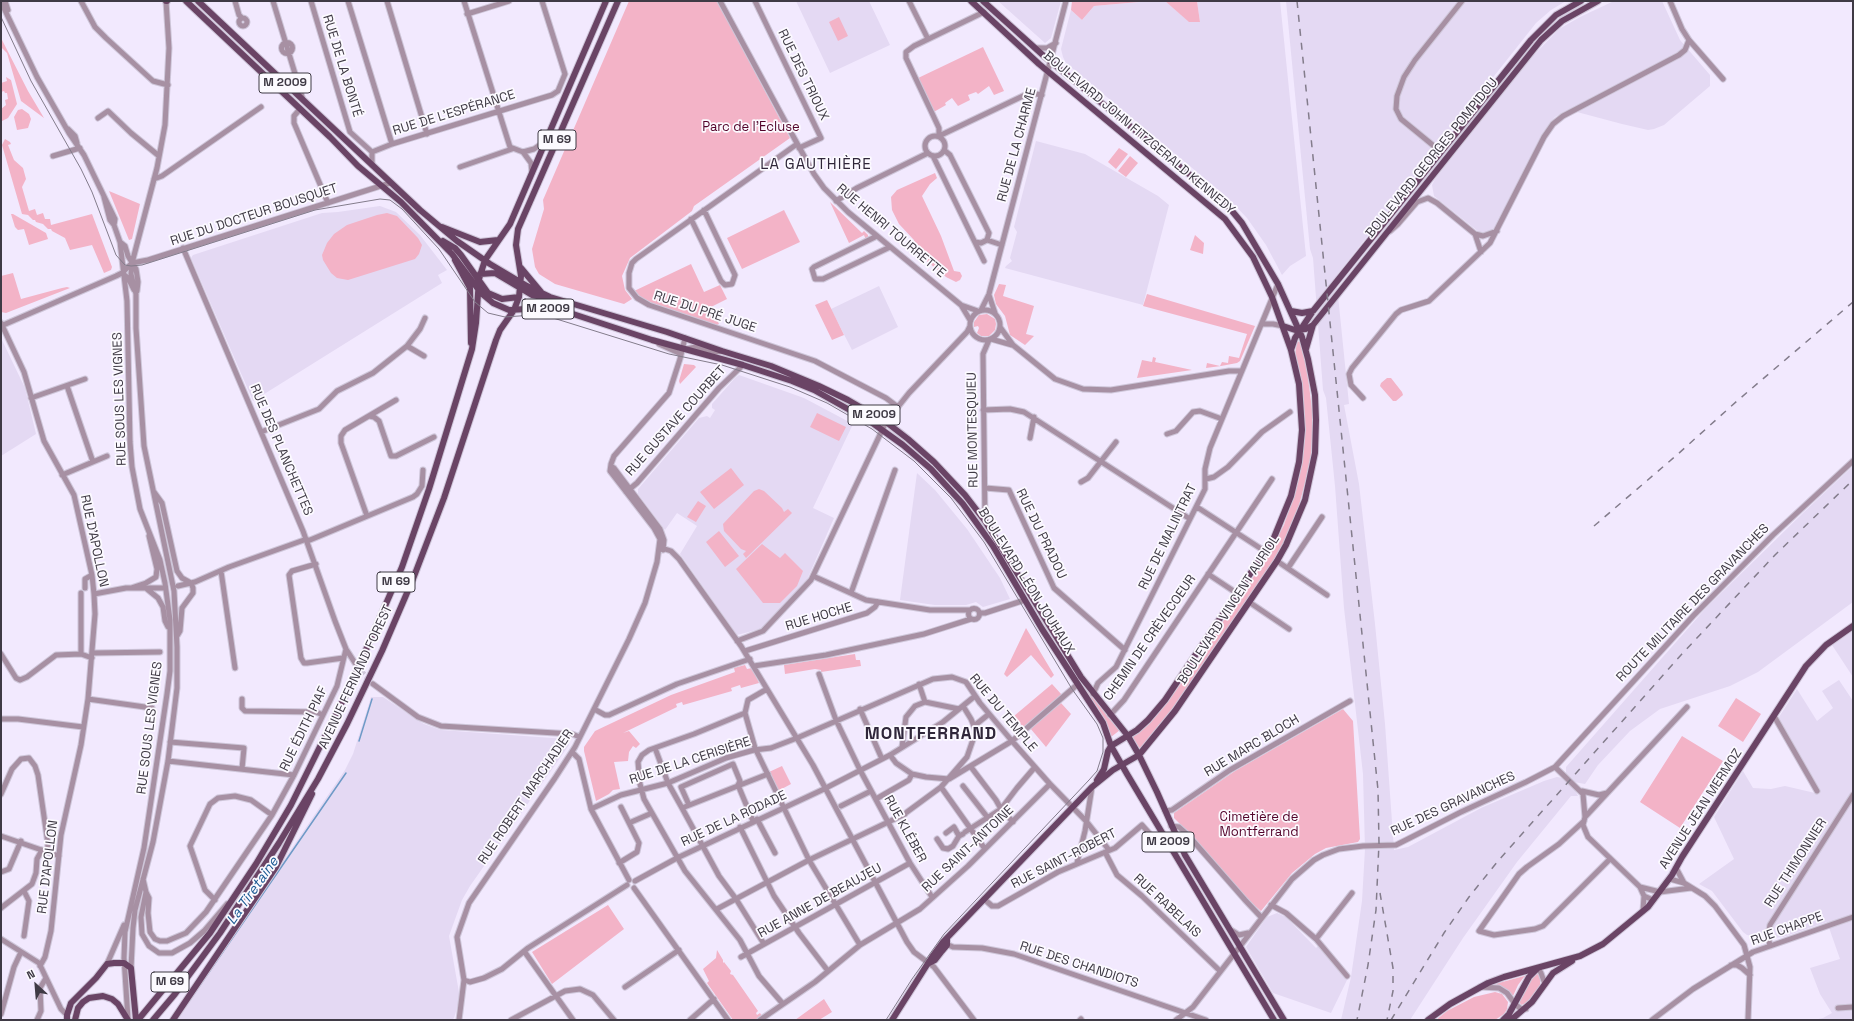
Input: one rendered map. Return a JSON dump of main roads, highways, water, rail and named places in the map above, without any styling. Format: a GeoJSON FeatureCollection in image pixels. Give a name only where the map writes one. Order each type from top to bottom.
{"type":"FeatureCollection","features":[{"type":"Feature","properties":{"kind":"main road","name":"M 2009"},"geometry":{"type":"LineString","coordinates":[[186,1],[368,175],[382,185],[436,237],[454,256],[485,297],[498,306],[514,310]]}},
{"type":"Feature","properties":{"kind":"main road","name":"M 2009"},"geometry":{"type":"LineString","coordinates":[[198,1],[390,183],[439,226],[521,285],[556,299]]}},
{"type":"Feature","properties":{"kind":"main road","name":"M 69"},"geometry":{"type":"LineString","coordinates":[[472,349],[476,324],[478,289],[485,260],[510,224],[606,1]]}},
{"type":"Feature","properties":{"kind":"main road","name":"M 69"},"geometry":{"type":"LineString","coordinates":[[514,310],[519,297],[521,285],[516,245],[518,229],[618,1]]}},
{"type":"Feature","properties":{"kind":"main road","name":"BOULEVARD JOHN FITZGERALD KENNEDY"},"geometry":{"type":"LineString","coordinates":[[971,1],[1048,71],[1225,219],[1249,250],[1272,297]]}},
{"type":"Feature","properties":{"kind":"main road","name":"BOULEVARD JOHN FITZGERALD KENNEDY"},"geometry":{"type":"LineString","coordinates":[[983,1],[1051,62],[1227,206],[1242,223],[1278,284]]}},
{"type":"Feature","properties":{"kind":"main road","name":"BOULEVARD GEORGES POMPIDOU"},"geometry":{"type":"LineString","coordinates":[[1291,350],[1300,330],[1313,311],[1440,151],[1531,40],[1556,15],[1581,1]]}},
{"type":"Feature","properties":{"kind":"main road","name":"BOULEVARD GEORGES POMPIDOU"},"geometry":{"type":"LineString","coordinates":[[1306,350],[1312,325],[1541,40],[1562,21],[1598,1]]}},
{"type":"Feature","properties":{"kind":"main road"},"geometry":{"type":"LineString","coordinates":[[439,226],[480,242],[498,240]]}},
{"type":"Feature","properties":{"kind":"main road"},"geometry":{"type":"LineString","coordinates":[[436,237],[455,248],[480,276],[488,293],[498,298],[505,299],[519,297]]}},
{"type":"Feature","properties":{"kind":"main road"},"geometry":{"type":"LineString","coordinates":[[454,256],[458,268],[470,289],[472,349]]}},
{"type":"Feature","properties":{"kind":"main road"},"geometry":{"type":"LineString","coordinates":[[519,265],[543,294]]}},
{"type":"Feature","properties":{"kind":"main road"},"geometry":{"type":"LineString","coordinates":[[480,276],[495,273],[521,285],[538,297],[556,299]]}},
{"type":"Feature","properties":{"kind":"main road","name":"BOULEVARD VINCENT AURIOL"},"geometry":{"type":"LineString","coordinates":[[1124,767],[1139,755],[1175,711],[1277,561],[1293,531],[1305,500],[1314,454],[1316,425],[1315,395],[1306,350],[1300,330],[1278,284]]}},
{"type":"Feature","properties":{"kind":"main road","name":"BOULEVARD VINCENT AURIOL"},"geometry":{"type":"LineString","coordinates":[[1128,736],[1148,720],[1165,700],[1266,552],[1281,522],[1291,496],[1300,447],[1300,396],[1291,350],[1272,297]]}},
{"type":"Feature","properties":{"kind":"main road","name":"BOULEVARD LÉON JOUHAUX"},"geometry":{"type":"LineString","coordinates":[[556,299],[685,338],[794,374],[848,400],[886,422],[908,439],[941,469],[965,495],[985,521],[1086,684],[1128,736]]}},
{"type":"Feature","properties":{"kind":"main road","name":"BOULEVARD LÉON JOUHAUX"},"geometry":{"type":"LineString","coordinates":[[514,310],[551,309],[652,340],[682,352],[743,365],[814,390],[882,429],[931,469],[963,504],[993,546],[1102,723],[1112,746],[1124,767]]}},
{"type":"Feature","properties":{"kind":"main road","name":"AVENUE FERNAND FOREST"},"geometry":{"type":"LineString","coordinates":[[153,1020],[175,994],[220,933],[267,862],[318,779],[360,699],[413,579],[444,498],[496,340],[500,330],[514,310]]}},
{"type":"Feature","properties":{"kind":"main road"},"geometry":{"type":"LineString","coordinates":[[1291,311],[1302,313],[1313,311]]}},
{"type":"Feature","properties":{"kind":"main road"},"geometry":{"type":"LineString","coordinates":[[1283,326],[1300,330],[1312,325]]}},
{"type":"Feature","properties":{"kind":"main road","name":"AVENUE FERNAND FOREST"},"geometry":{"type":"LineString","coordinates":[[137,1020],[149,1008],[210,933],[240,888],[291,805],[330,730],[374,635],[402,567],[417,525],[472,349]]}},
{"type":"Feature","properties":{"kind":"main road"},"geometry":{"type":"LineString","coordinates":[[1028,590],[1025,600],[1032,602],[1039,608]]}},
{"type":"Feature","properties":{"kind":"main road","name":"AVENUE JEAN MERMOZ"},"geometry":{"type":"LineString","coordinates":[[1428,1020],[1450,1004],[1480,987],[1504,977],[1580,956],[1603,944],[1643,911],[1670,879],[1774,716],[1815,656],[1826,645],[1853,626]]}},
{"type":"Feature","properties":{"kind":"main road","name":"M 2009"},"geometry":{"type":"LineString","coordinates":[[1128,736],[1139,755],[1185,855],[1238,947],[1284,1020]]}},
{"type":"Feature","properties":{"kind":"main road"},"geometry":{"type":"LineString","coordinates":[[1092,787],[1104,769],[1108,751],[1112,746],[1128,736]]}},
{"type":"Feature","properties":{"kind":"main road","name":"M 2009"},"geometry":{"type":"LineString","coordinates":[[1124,767],[1274,1020]]}},
{"type":"Feature","properties":{"kind":"main road"},"geometry":{"type":"LineString","coordinates":[[894,1019],[929,963],[947,940],[984,899],[1070,805],[1092,787],[1124,767]]}},
{"type":"Feature","properties":{"kind":"main road"},"geometry":{"type":"LineString","coordinates":[[172,1020],[276,867],[310,801],[318,779]]}},
{"type":"Feature","properties":{"kind":"main road"},"geometry":{"type":"LineString","coordinates":[[1511,1020],[1526,1009],[1555,971],[1580,956]]}},
{"type":"Feature","properties":{"kind":"main road","name":"RUE SOUS LES VIGNES"},"geometry":{"type":"LineString","coordinates":[[67,1018],[72,1003],[107,964],[124,963],[131,968],[137,1020]]}},
{"type":"Feature","properties":{"kind":"main road"},"geometry":{"type":"LineString","coordinates":[[1503,1020],[1509,1014],[1529,977],[1538,968]]}},
{"type":"Feature","properties":{"kind":"main road"},"geometry":{"type":"LineString","coordinates":[[75,1020],[78,1008],[83,1002],[89,998],[97,996],[112,999],[120,1006],[128,1019]]}},
{"type":"Feature","properties":{"kind":"waterway","name":"La Tiretaine"},"geometry":{"type":"LineString","coordinates":[[359,741],[372,699]]}},
{"type":"Feature","properties":{"kind":"waterway","name":"La Tiretaine"},"geometry":{"type":"LineString","coordinates":[[185,1007],[346,773]]}},
{"type":"Feature","properties":{"kind":"tunnel"},"geometry":{"type":"LineString","coordinates":[[356,665],[371,682]]}},
{"type":"Feature","properties":{"kind":"tram line"},"geometry":{"type":"LineString","coordinates":[[1,17],[31,81],[81,169],[92,192],[116,255],[125,265],[142,265],[315,210],[380,199],[390,200],[402,209],[439,249],[475,302],[488,313],[505,317],[533,315],[550,317],[669,354],[722,365],[790,387],[827,403],[872,429],[914,461],[951,498],[984,542],[1072,689],[1097,724],[1103,738],[1103,752],[1097,771],[944,934],[912,979],[886,1020]]}},
{"type":"Feature","properties":{"kind":"railway"},"geometry":{"type":"LineString","coordinates":[[1297,1],[1378,790],[1379,843],[1376,910],[1368,965],[1357,1020]]}},
{"type":"Feature","properties":{"kind":"railway"},"geometry":{"type":"LineString","coordinates":[[1594,526],[1853,302]]}},
{"type":"Feature","properties":{"kind":"railway"},"geometry":{"type":"LineString","coordinates":[[1391,1020],[1444,933],[1469,897],[1498,861],[1681,655],[1775,555],[1853,480]]}},
{"type":"Feature","properties":{"kind":"railway"},"geometry":{"type":"LineString","coordinates":[[1380,893],[1393,968],[1393,991],[1387,1020]]}},
{"type":"Feature","properties":{"kind":"district","name":"LA GAUTHIÈRE"},"geometry":{"type":"Point","coordinates":[816,165]}},
{"type":"Feature","properties":{"kind":"district","name":"MONTFERRAND"},"geometry":{"type":"Point","coordinates":[931,734]}},
{"type":"Feature","properties":{"kind":"park label","name":"Parc de l'Ecluse"},"geometry":{"type":"Point","coordinates":[751,127]}},
{"type":"Feature","properties":{"kind":"park label","name":"Cimetière de Montferrand"},"geometry":{"type":"Point","coordinates":[1259,824]}}]}
